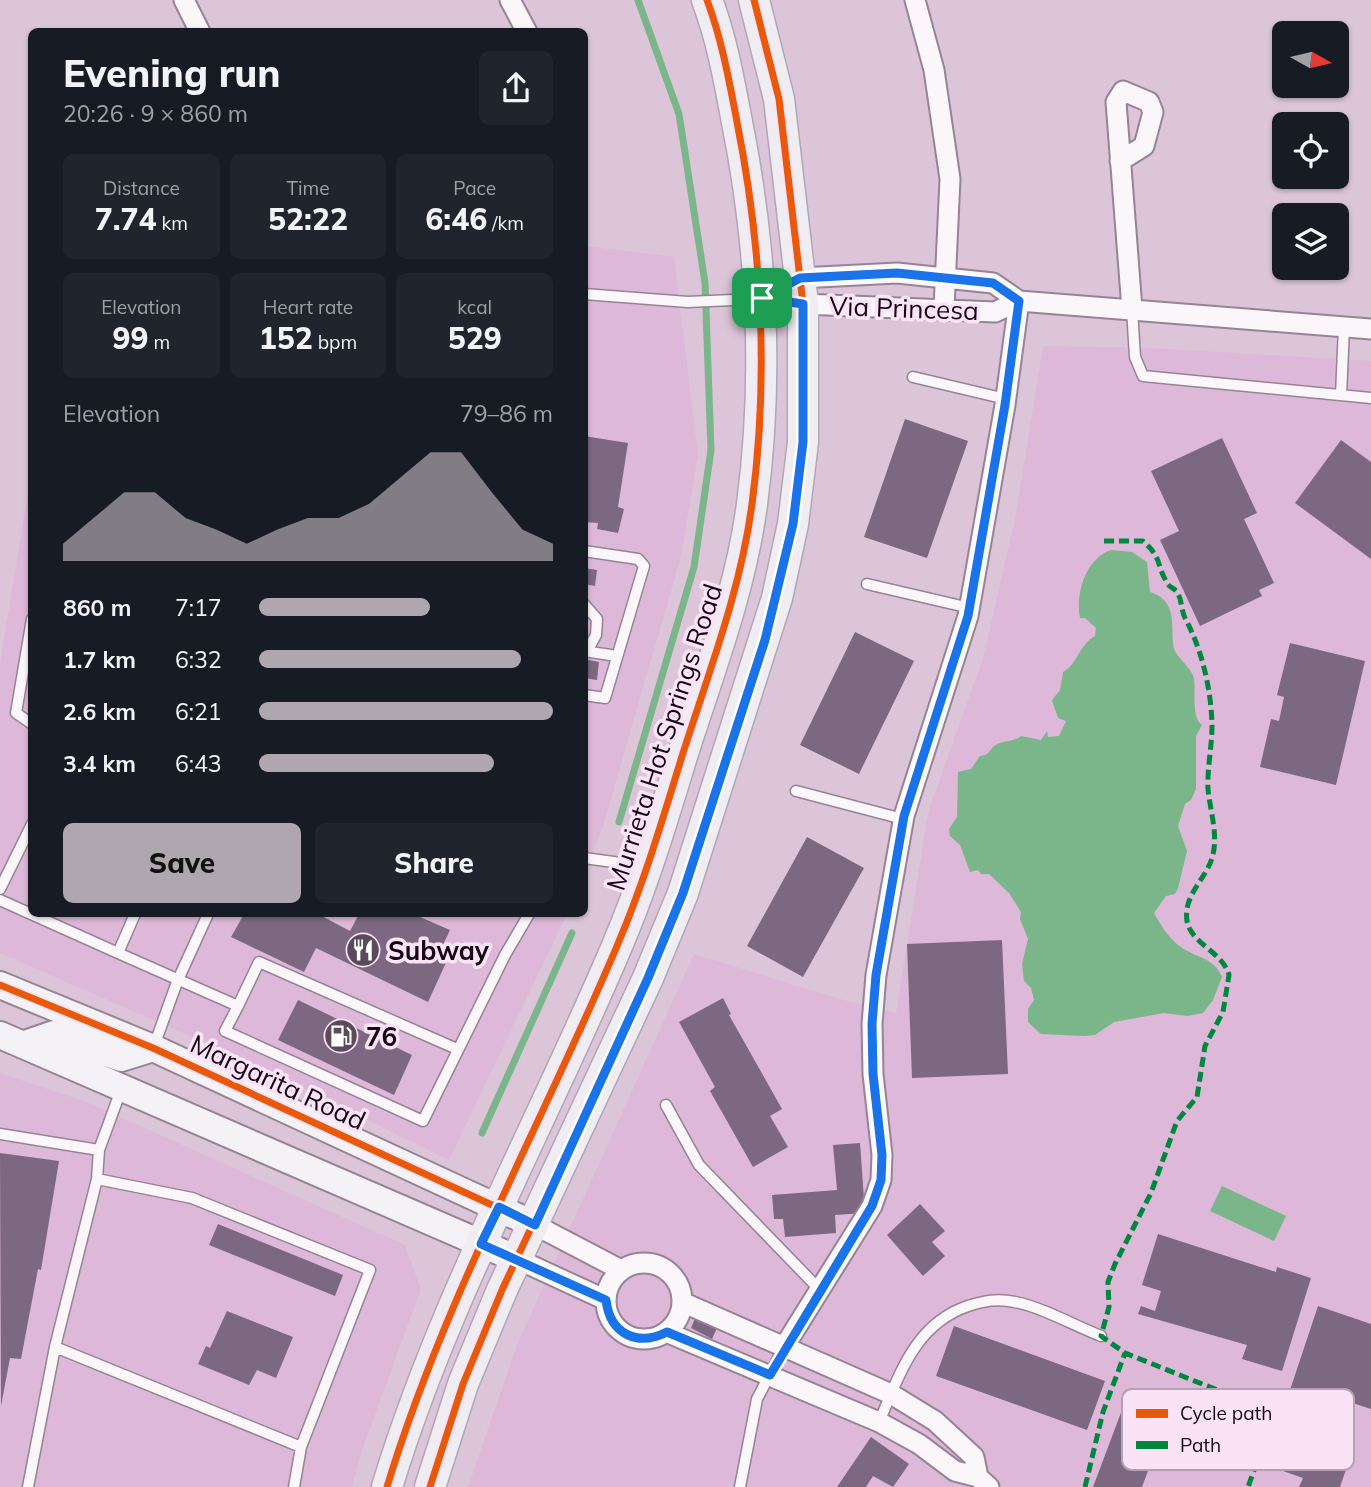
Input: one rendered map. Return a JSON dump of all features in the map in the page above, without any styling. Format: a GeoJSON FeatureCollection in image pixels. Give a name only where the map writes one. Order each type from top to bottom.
{"type":"FeatureCollection","features":[{"type":"Feature","properties":{"kind":"main road","name":"Murrieta Hot Springs Road"},"geometry":{"type":"LineString","coordinates":[[387,1487],[403,1437],[481,1244],[618,944],[647,866],[730,602],[752,507],[762,393],[762,298],[746,167],[724,50],[707,0]]}},
{"type":"Feature","properties":{"kind":"main road"},"geometry":{"type":"LineString","coordinates":[[430,1487],[463,1384],[517,1259],[648,978],[683,893],[765,640],[793,524],[803,442],[802,291],[779,99],[754,0]]}},
{"type":"Feature","properties":{"kind":"main road","name":"Margarita Road"},"geometry":{"type":"LineString","coordinates":[[0,985],[153,1048],[535,1225]]}},
{"type":"Feature","properties":{"kind":"main road"},"geometry":{"type":"LineString","coordinates":[[25,1044],[54,1034],[121,1058],[153,1048]]}},
{"type":"Feature","properties":{"kind":"main road"},"geometry":{"type":"LineString","coordinates":[[0,1035],[517,1259]]}},
{"type":"Feature","properties":{"kind":"street"},"geometry":{"type":"LineString","coordinates":[[184,0],[198,28]]}},
{"type":"Feature","properties":{"kind":"street"},"geometry":{"type":"LineString","coordinates":[[510,0],[525,28]]}},
{"type":"Feature","properties":{"kind":"street"},"geometry":{"type":"LineString","coordinates":[[915,0],[934,70],[950,179],[944,308]]}},
{"type":"Feature","properties":{"kind":"street"},"geometry":{"type":"LineString","coordinates":[[1120,161],[1132,309]]}},
{"type":"Feature","properties":{"kind":"street","name":"Via Princesa"},"geometry":{"type":"LineString","coordinates":[[762,298],[897,273],[947,276],[993,283],[1019,301]]}},
{"type":"Feature","properties":{"kind":"street","name":"Via Princesa"},"geometry":{"type":"LineString","coordinates":[[802,291],[995,312],[1019,301],[1371,329]]}},
{"type":"Feature","properties":{"kind":"street"},"geometry":{"type":"LineString","coordinates":[[784,1347],[872,1206],[881,1180],[882,1155],[873,1074],[872,1024],[876,975],[903,819],[970,608],[1006,399],[1019,301]]}},
{"type":"Feature","properties":{"kind":"street"},"geometry":{"type":"LineString","coordinates":[[535,1225],[621,1270]]}},
{"type":"Feature","properties":{"kind":"street"},"geometry":{"type":"LineString","coordinates":[[517,1259],[606,1300]]}},
{"type":"Feature","properties":{"kind":"street"},"geometry":{"type":"LineString","coordinates":[[644,1263],[667,1270],[681,1290],[682,1302],[675,1324],[667,1332],[643,1340],[632,1338],[613,1324],[606,1300],[608,1289],[621,1270],[644,1263]]}},
{"type":"Feature","properties":{"kind":"street"},"geometry":{"type":"LineString","coordinates":[[682,1302],[891,1394],[935,1421],[974,1457],[984,1482]]}},
{"type":"Feature","properties":{"kind":"street"},"geometry":{"type":"LineString","coordinates":[[667,1332],[879,1422],[919,1444],[955,1471],[984,1482]]}},
{"type":"Feature","properties":{"kind":"lane"},"geometry":{"type":"LineString","coordinates":[[588,293],[688,302],[762,298]]}},
{"type":"Feature","properties":{"kind":"lane"},"geometry":{"type":"LineString","coordinates":[[1132,309],[1135,357],[1143,376],[1371,398]]}},
{"type":"Feature","properties":{"kind":"lane"},"geometry":{"type":"LineString","coordinates":[[1341,396],[1344,327]]}},
{"type":"Feature","properties":{"kind":"lane"},"geometry":{"type":"LineString","coordinates":[[913,377],[1006,399]]}},
{"type":"Feature","properties":{"kind":"lane"},"geometry":{"type":"LineString","coordinates":[[588,552],[638,559],[644,566],[605,698],[588,696]]}},
{"type":"Feature","properties":{"kind":"lane"},"geometry":{"type":"LineString","coordinates":[[867,584],[970,608]]}},
{"type":"Feature","properties":{"kind":"lane"},"geometry":{"type":"LineString","coordinates":[[588,609],[597,619],[596,635],[588,648]]}},
{"type":"Feature","properties":{"kind":"lane"},"geometry":{"type":"LineString","coordinates":[[28,642],[16,713],[28,721]]}},
{"type":"Feature","properties":{"kind":"lane"},"geometry":{"type":"LineString","coordinates":[[588,651],[618,656]]}},
{"type":"Feature","properties":{"kind":"lane"},"geometry":{"type":"LineString","coordinates":[[796,791],[903,819]]}},
{"type":"Feature","properties":{"kind":"lane"},"geometry":{"type":"LineString","coordinates":[[0,889],[28,832]]}},
{"type":"Feature","properties":{"kind":"lane"},"geometry":{"type":"LineString","coordinates":[[588,859],[647,866]]}},
{"type":"Feature","properties":{"kind":"lane"},"geometry":{"type":"LineString","coordinates":[[0,900],[28,913]]}},
{"type":"Feature","properties":{"kind":"lane"},"geometry":{"type":"LineString","coordinates":[[38,917],[177,982],[238,1006]]}},
{"type":"Feature","properties":{"kind":"lane"},"geometry":{"type":"LineString","coordinates":[[118,953],[134,917]]}},
{"type":"Feature","properties":{"kind":"lane"},"geometry":{"type":"LineString","coordinates":[[153,1048],[177,982],[207,917]]}},
{"type":"Feature","properties":{"kind":"lane"},"geometry":{"type":"LineString","coordinates":[[457,1049],[259,961],[225,1031],[423,1121],[457,1049],[528,917]]}},
{"type":"Feature","properties":{"kind":"lane"},"geometry":{"type":"LineString","coordinates":[[28,1487],[55,1347],[97,1179],[99,1150],[122,1086]]}},
{"type":"Feature","properties":{"kind":"lane"},"geometry":{"type":"LineString","coordinates":[[666,1105],[699,1165],[821,1291]]}},
{"type":"Feature","properties":{"kind":"lane"},"geometry":{"type":"LineString","coordinates":[[0,1134],[99,1150]]}},
{"type":"Feature","properties":{"kind":"lane"},"geometry":{"type":"LineString","coordinates":[[97,1179],[192,1198],[370,1270],[301,1447],[294,1487]]}},
{"type":"Feature","properties":{"kind":"lane"},"geometry":{"type":"LineString","coordinates":[[879,1422],[924,1332],[949,1312],[990,1298],[1016,1302],[1101,1336]]}},
{"type":"Feature","properties":{"kind":"lane"},"geometry":{"type":"LineString","coordinates":[[55,1347],[301,1447]]}},
{"type":"Feature","properties":{"kind":"lane"},"geometry":{"type":"LineString","coordinates":[[740,1487],[757,1399],[784,1347]]}},
{"type":"Feature","properties":{"kind":"shaded area"},"geometry":{"type":"Polygon","coordinates":[[[588,246],[674,257],[698,455],[681,557],[603,826],[588,864],[588,246]]]}},
{"type":"Feature","properties":{"kind":"shaded area"},"geometry":{"type":"Polygon","coordinates":[[[1043,346],[1148,348],[1371,361],[1371,1487],[468,1487],[517,1345],[694,954],[840,999],[896,1013],[928,813],[983,658],[1015,519],[1043,346]]]}},
{"type":"Feature","properties":{"kind":"shaded area"},"geometry":{"type":"Polygon","coordinates":[[[28,492],[28,917],[566,917],[449,1160],[249,1062],[0,953],[0,663],[28,492]]]}},
{"type":"Feature","properties":{"kind":"shaded area"},"geometry":{"type":"Polygon","coordinates":[[[1111,550],[1132,552],[1147,562],[1150,592],[1167,603],[1176,653],[1193,676],[1196,717],[1202,725],[1196,736],[1196,789],[1191,800],[1185,804],[1178,826],[1187,851],[1178,888],[1175,894],[1166,896],[1154,913],[1174,942],[1214,965],[1222,977],[1213,1000],[1203,1013],[1187,1016],[1164,1013],[1114,1022],[1095,1035],[1041,1034],[1028,1022],[1028,1009],[1034,1000],[1031,988],[1024,981],[1022,964],[1028,939],[1020,919],[1021,912],[1009,893],[989,874],[981,874],[978,870],[970,872],[960,845],[950,836],[949,829],[957,817],[958,772],[971,769],[980,756],[987,754],[1000,743],[1021,736],[1041,740],[1047,731],[1048,737],[1059,736],[1066,721],[1058,718],[1052,700],[1060,690],[1063,672],[1072,665],[1085,644],[1095,636],[1096,628],[1085,618],[1080,618],[1081,588],[1095,561],[1111,550]]]}},
{"type":"Feature","properties":{"kind":"shaded area"},"geometry":{"type":"Polygon","coordinates":[[[0,1073],[89,1103],[405,1245],[421,1289],[361,1453],[352,1487],[0,1487],[0,1073]]]}},
{"type":"Feature","properties":{"kind":"shaded area"},"geometry":{"type":"Polygon","coordinates":[[[1222,1186],[1286,1216],[1274,1241],[1210,1211],[1222,1186]]]}},
{"type":"Feature","properties":{"kind":"building"},"geometry":{"type":"Polygon","coordinates":[[[905,419],[968,441],[927,558],[864,537],[905,419]]]}},
{"type":"Feature","properties":{"kind":"building"},"geometry":{"type":"Polygon","coordinates":[[[588,437],[628,443],[618,507],[624,509],[618,533],[597,529],[598,523],[588,522],[588,437]]]}},
{"type":"Feature","properties":{"kind":"building"},"geometry":{"type":"Polygon","coordinates":[[[1222,438],[1257,513],[1244,519],[1274,583],[1259,590],[1262,596],[1200,626],[1160,540],[1179,531],[1151,471],[1222,438]]]}},
{"type":"Feature","properties":{"kind":"building"},"geometry":{"type":"Polygon","coordinates":[[[1341,440],[1371,462],[1371,559],[1295,503],[1341,440]]]}},
{"type":"Feature","properties":{"kind":"building"},"geometry":{"type":"Polygon","coordinates":[[[588,569],[597,570],[595,586],[588,585],[588,569]]]}},
{"type":"Feature","properties":{"kind":"building"},"geometry":{"type":"Polygon","coordinates":[[[855,632],[914,661],[859,774],[800,745],[855,632]]]}},
{"type":"Feature","properties":{"kind":"building"},"geometry":{"type":"Polygon","coordinates":[[[1290,643],[1365,661],[1336,785],[1260,767],[1271,719],[1279,721],[1284,697],[1277,695],[1290,643]]]}},
{"type":"Feature","properties":{"kind":"building"},"geometry":{"type":"Polygon","coordinates":[[[588,660],[599,662],[597,680],[588,679],[588,660]]]}},
{"type":"Feature","properties":{"kind":"building"},"geometry":{"type":"Polygon","coordinates":[[[807,837],[864,868],[803,977],[747,946],[807,837]]]}},
{"type":"Feature","properties":{"kind":"building"},"geometry":{"type":"Polygon","coordinates":[[[242,917],[324,917],[350,931],[357,917],[420,917],[450,930],[441,949],[450,954],[428,1002],[316,948],[304,972],[231,937],[242,917]]]}},
{"type":"Feature","properties":{"kind":"building"},"geometry":{"type":"Polygon","coordinates":[[[1002,940],[1008,1074],[912,1078],[907,944],[1002,940]]]}},
{"type":"Feature","properties":{"kind":"building"},"geometry":{"type":"Polygon","coordinates":[[[723,998],[731,1014],[729,1015],[782,1109],[770,1116],[788,1147],[753,1167],[710,1091],[715,1087],[679,1022],[723,998]]]}},
{"type":"Feature","properties":{"kind":"building"},"geometry":{"type":"Polygon","coordinates":[[[298,1000],[412,1055],[394,1095],[278,1040],[298,1000]]]}},
{"type":"Feature","properties":{"kind":"building"},"geometry":{"type":"Polygon","coordinates":[[[860,1143],[865,1213],[835,1215],[836,1233],[785,1237],[783,1219],[774,1219],[772,1195],[837,1190],[833,1145],[860,1143]]]}},
{"type":"Feature","properties":{"kind":"building"},"geometry":{"type":"Polygon","coordinates":[[[0,1153],[59,1161],[41,1270],[38,1269],[21,1359],[10,1358],[1,1406],[0,1153]]]}},
{"type":"Feature","properties":{"kind":"building"},"geometry":{"type":"Polygon","coordinates":[[[920,1204],[945,1231],[932,1242],[945,1256],[923,1276],[887,1235],[920,1204]]]}},
{"type":"Feature","properties":{"kind":"building"},"geometry":{"type":"Polygon","coordinates":[[[218,1224],[343,1275],[335,1296],[209,1245],[218,1224]]]}},
{"type":"Feature","properties":{"kind":"building"},"geometry":{"type":"Polygon","coordinates":[[[1158,1234],[1276,1272],[1277,1267],[1311,1278],[1282,1371],[1242,1359],[1247,1345],[1138,1314],[1141,1306],[1155,1311],[1161,1291],[1142,1285],[1158,1234]]]}},
{"type":"Feature","properties":{"kind":"building"},"geometry":{"type":"Polygon","coordinates":[[[1318,1306],[1371,1324],[1371,1409],[1354,1403],[1354,1389],[1290,1389],[1318,1306]]]}},
{"type":"Feature","properties":{"kind":"building"},"geometry":{"type":"Polygon","coordinates":[[[227,1311],[293,1337],[276,1378],[257,1370],[249,1385],[198,1364],[206,1346],[210,1348],[227,1311]]]}},
{"type":"Feature","properties":{"kind":"building"},"geometry":{"type":"Polygon","coordinates":[[[696,1316],[718,1326],[712,1339],[691,1328],[696,1316]]]}},
{"type":"Feature","properties":{"kind":"building"},"geometry":{"type":"Polygon","coordinates":[[[954,1326],[1105,1381],[1087,1430],[936,1376],[954,1326]]]}},
{"type":"Feature","properties":{"kind":"building"},"geometry":{"type":"Polygon","coordinates":[[[1122,1410],[1122,1470],[1148,1470],[1142,1487],[1093,1487],[1122,1410]]]}},
{"type":"Feature","properties":{"kind":"building"},"geometry":{"type":"Polygon","coordinates":[[[871,1437],[909,1464],[893,1487],[873,1476],[866,1487],[837,1487],[871,1437]]]}},
{"type":"Feature","properties":{"kind":"building"},"geometry":{"type":"Polygon","coordinates":[[[1346,1470],[1340,1487],[1299,1487],[1303,1478],[1283,1471],[1346,1470]]]}},
{"type":"Feature","properties":{"kind":"waterway"},"geometry":{"type":"LineString","coordinates":[[619,822],[694,567],[711,450],[705,283],[679,114],[638,0]]}},
{"type":"Feature","properties":{"kind":"waterway"},"geometry":{"type":"LineString","coordinates":[[482,1133],[572,933]]}},
{"type":"Feature","properties":{"kind":"marked path"},"geometry":{"type":"LineString","coordinates":[[1104,541],[1143,541],[1149,547],[1156,556],[1167,583],[1179,595],[1201,656],[1211,711],[1208,789],[1215,841],[1209,866],[1188,903],[1187,921],[1194,936],[1220,960],[1229,975],[1223,1012],[1205,1046],[1197,1097],[1177,1121],[1151,1193],[1108,1282],[1109,1307],[1101,1336],[1125,1353],[1215,1389]]}},
{"type":"Feature","properties":{"kind":"marked path"},"geometry":{"type":"LineString","coordinates":[[1085,1487],[1103,1412],[1125,1353]]}},
{"type":"Feature","properties":{"kind":"marked path"},"geometry":{"type":"LineString","coordinates":[[1248,1487],[1254,1470]]}},
{"type":"Feature","properties":{"kind":"cycle path"},"geometry":{"type":"LineString","coordinates":[[387,1487],[436,1348],[627,922],[653,850],[713,661],[747,536],[760,408],[757,264],[746,169],[725,60],[707,0]]}},
{"type":"Feature","properties":{"kind":"cycle path"},"geometry":{"type":"LineString","coordinates":[[430,1487],[463,1384],[502,1290],[648,978],[683,893],[777,598],[793,524],[803,442],[803,304],[779,99],[754,0]]}},
{"type":"Feature","properties":{"kind":"cycle path"},"geometry":{"type":"LineString","coordinates":[[0,985],[153,1048],[535,1225]]}},
{"type":"Feature","properties":{"kind":"place","name":"Subway"},"geometry":{"type":"Point","coordinates":[363,950]}},
{"type":"Feature","properties":{"kind":"place","name":"76"},"geometry":{"type":"Point","coordinates":[341,1036]}},
{"type":"Feature","properties":{"kind":"route"},"geometry":{"type":"LineString","coordinates":[[897,273],[947,276],[993,283],[1019,301],[1005,405],[968,616],[904,816],[876,975],[872,1024],[873,1074],[882,1155],[881,1180],[872,1206],[784,1347],[770,1375],[667,1332],[655,1338],[632,1338],[613,1324],[607,1312],[606,1300],[481,1244],[499,1207],[535,1225],[648,978],[683,893],[765,640],[793,524],[803,442],[804,376],[803,304],[762,298],[800,278],[897,273]]}}]}
